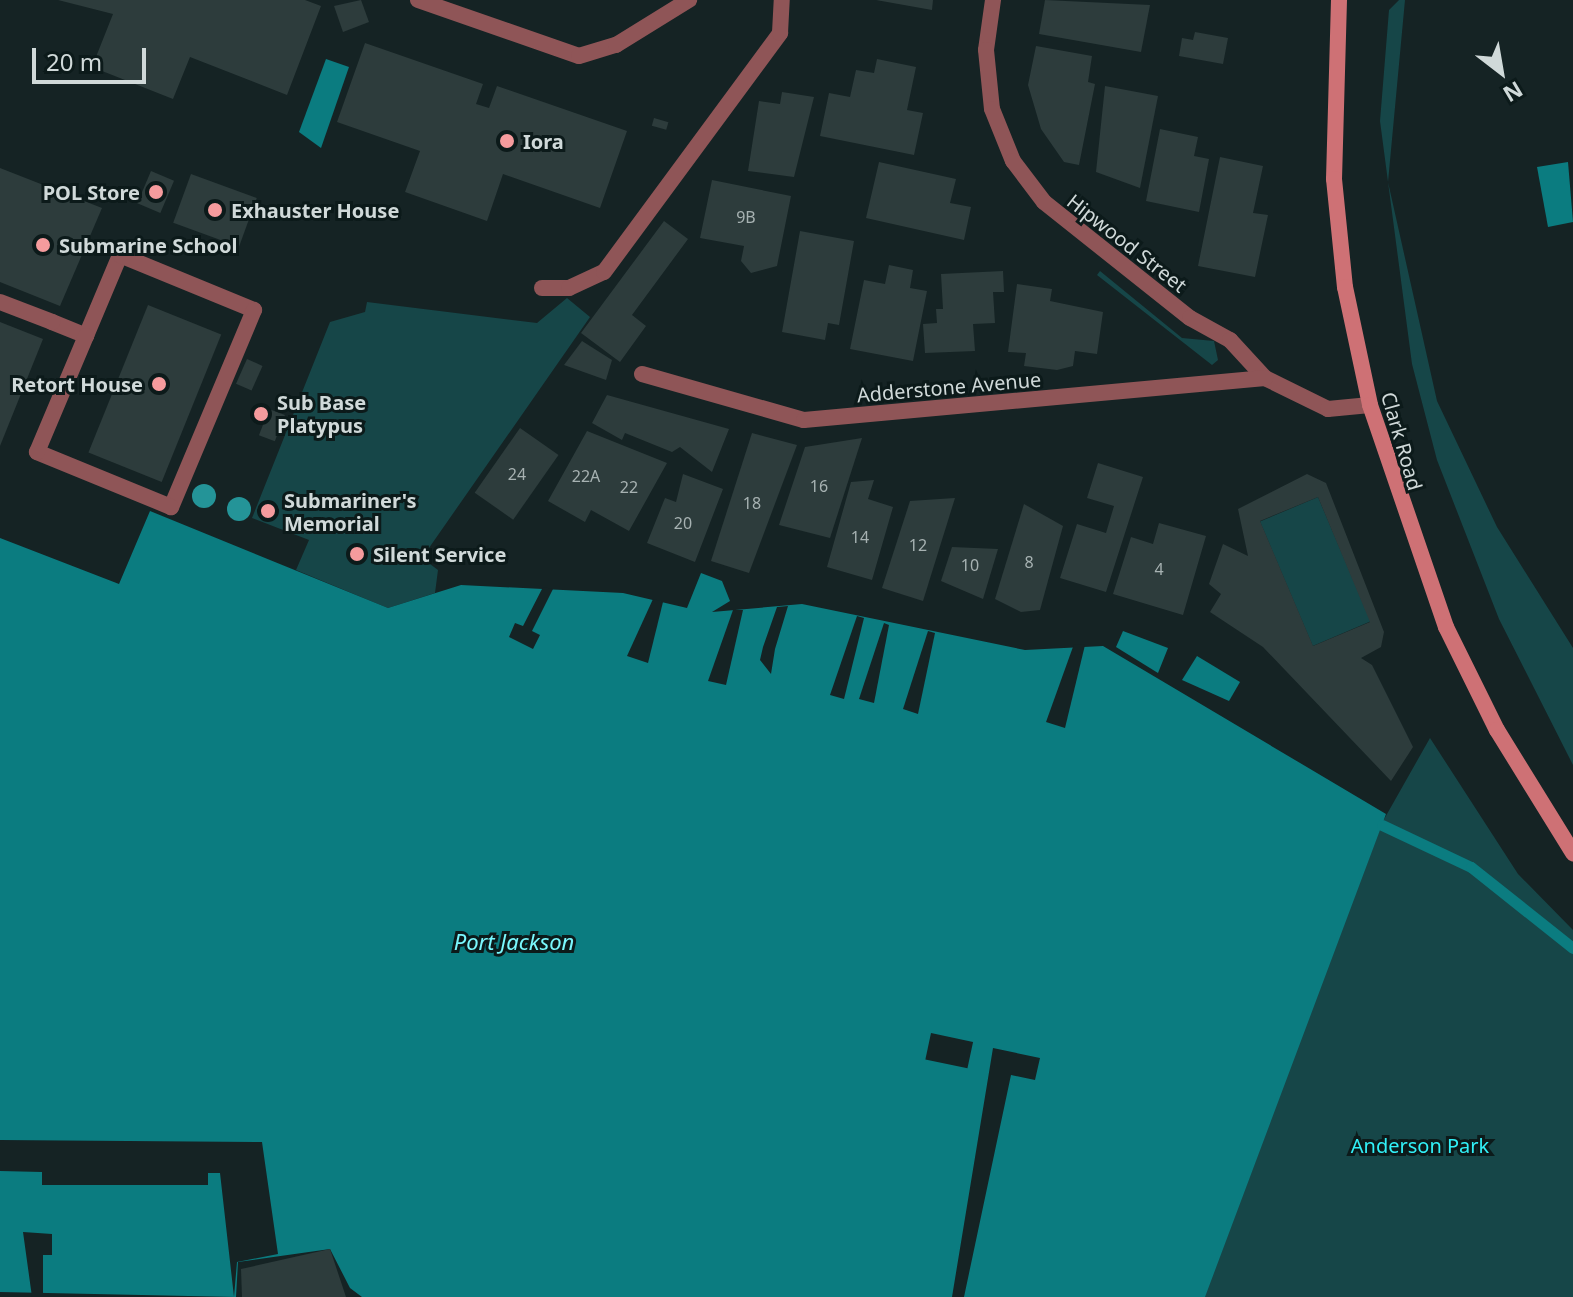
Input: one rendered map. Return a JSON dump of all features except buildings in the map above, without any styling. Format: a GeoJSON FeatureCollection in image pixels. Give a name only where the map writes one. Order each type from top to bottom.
{"type":"FeatureCollection","features":[{"type":"Feature","properties":{"kind":"main road","name":"Clark Road"},"geometry":{"type":"LineString","coordinates":[[1339,0],[1334,179],[1345,287],[1370,405],[1446,627],[1497,730],[1573,853]]}},
{"type":"Feature","properties":{"kind":"street"},"geometry":{"type":"LineString","coordinates":[[418,0],[579,56],[616,45],[689,0]]}},
{"type":"Feature","properties":{"kind":"street"},"geometry":{"type":"LineString","coordinates":[[542,288],[569,288],[604,272],[780,33],[782,0]]}},
{"type":"Feature","properties":{"kind":"street","name":"Hipwood Street"},"geometry":{"type":"LineString","coordinates":[[993,0],[987,80],[1013,161],[1058,215],[1190,318],[1230,340],[1265,378],[1328,409],[1370,405]]}},
{"type":"Feature","properties":{"kind":"street"},"geometry":{"type":"LineString","coordinates":[[120,255],[254,310],[171,507],[37,452],[86,336],[120,255]]}},
{"type":"Feature","properties":{"kind":"street"},"geometry":{"type":"LineString","coordinates":[[0,302],[86,336]]}},
{"type":"Feature","properties":{"kind":"street","name":"Adderstone Avenue"},"geometry":{"type":"LineString","coordinates":[[642,374],[804,420],[1265,378]]}},
{"type":"Feature","properties":{"kind":"green space"},"geometry":{"type":"Polygon","coordinates":[[[1399,0],[1405,0],[1388,182],[1380,121],[1389,10],[1399,0]]]}},
{"type":"Feature","properties":{"kind":"green space"},"geometry":{"type":"Polygon","coordinates":[[[1388,182],[1437,401],[1497,527],[1573,648],[1573,765],[1499,619],[1437,460],[1412,364],[1388,182]]]}},
{"type":"Feature","properties":{"kind":"green space"},"geometry":{"type":"Polygon","coordinates":[[[1100,271],[1182,338],[1214,341],[1218,360],[1212,365],[1097,275],[1100,271]]]}},
{"type":"Feature","properties":{"kind":"green space"},"geometry":{"type":"Polygon","coordinates":[[[567,298],[590,317],[422,558],[438,570],[435,593],[388,608],[366,599],[296,570],[309,540],[252,518],[330,322],[365,312],[367,302],[537,323],[567,298]]]}},
{"type":"Feature","properties":{"kind":"green space"},"geometry":{"type":"Polygon","coordinates":[[[1318,497],[1371,621],[1313,646],[1260,522],[1318,497]]]}},
{"type":"Feature","properties":{"kind":"green space","name":"Anderson Park"},"geometry":{"type":"Polygon","coordinates":[[[1430,738],[1518,874],[1573,930],[1573,1297],[1200,1297],[1374,837],[1430,738]]]}},
{"type":"Feature","properties":{"kind":"water"},"geometry":{"type":"Polygon","coordinates":[[[326,59],[349,67],[321,148],[299,132],[326,59]]]}},
{"type":"Feature","properties":{"kind":"water"},"geometry":{"type":"Polygon","coordinates":[[[1568,162],[1573,222],[1548,227],[1537,167],[1568,162]]]}},
{"type":"Feature","properties":{"kind":"water","name":"Port Jackson"},"geometry":{"type":"Polygon","coordinates":[[[150,511],[388,608],[461,585],[623,593],[687,608],[701,573],[722,581],[730,601],[712,612],[802,604],[1025,650],[1103,646],[1386,814],[1205,1297],[362,1297],[350,1288],[330,1249],[238,1262],[236,1297],[0,1292],[0,538],[119,584],[150,511]]]}},
{"type":"Feature","properties":{"kind":"water"},"geometry":{"type":"Polygon","coordinates":[[[1123,631],[1168,648],[1158,673],[1116,647],[1123,631]]]}},
{"type":"Feature","properties":{"kind":"water"},"geometry":{"type":"Polygon","coordinates":[[[1197,656],[1240,682],[1229,701],[1182,680],[1197,656]]]}},
{"type":"Feature","properties":{"kind":"pier"},"geometry":{"type":"Polygon","coordinates":[[[543,587],[553,589],[532,631],[540,635],[533,649],[509,637],[515,623],[523,626],[543,587]]]}},
{"type":"Feature","properties":{"kind":"pier"},"geometry":{"type":"Polygon","coordinates":[[[653,599],[663,602],[648,663],[627,656],[653,599]]]}},
{"type":"Feature","properties":{"kind":"pier"},"geometry":{"type":"Polygon","coordinates":[[[788,606],[771,674],[760,660],[763,647],[777,607],[788,606]]]}},
{"type":"Feature","properties":{"kind":"pier"},"geometry":{"type":"Polygon","coordinates":[[[733,610],[743,610],[726,685],[708,681],[733,610]]]}},
{"type":"Feature","properties":{"kind":"pier"},"geometry":{"type":"Polygon","coordinates":[[[857,616],[864,618],[844,699],[830,695],[857,616]]]}},
{"type":"Feature","properties":{"kind":"pier"},"geometry":{"type":"Polygon","coordinates":[[[884,623],[889,625],[874,703],[859,699],[884,623]]]}},
{"type":"Feature","properties":{"kind":"pier"},"geometry":{"type":"Polygon","coordinates":[[[928,631],[935,633],[918,714],[903,709],[928,631]]]}},
{"type":"Feature","properties":{"kind":"pier"},"geometry":{"type":"Polygon","coordinates":[[[1074,644],[1085,645],[1065,728],[1046,722],[1074,644]]]}},
{"type":"Feature","properties":{"kind":"pier"},"geometry":{"type":"Polygon","coordinates":[[[931,1033],[973,1042],[967,1068],[925,1059],[931,1033]]]}},
{"type":"Feature","properties":{"kind":"pier"},"geometry":{"type":"Polygon","coordinates":[[[993,1048],[1040,1058],[1035,1080],[1011,1075],[964,1297],[952,1297],[993,1048]]]}},
{"type":"Feature","properties":{"kind":"pier"},"geometry":{"type":"Polygon","coordinates":[[[0,1140],[262,1142],[278,1254],[237,1262],[234,1297],[220,1173],[208,1173],[208,1185],[42,1185],[42,1172],[0,1171],[0,1140]]]}},
{"type":"Feature","properties":{"kind":"pier"},"geometry":{"type":"Polygon","coordinates":[[[23,1232],[52,1234],[52,1255],[43,1255],[43,1297],[32,1297],[23,1232]]]}},
{"type":"Feature","properties":{"kind":"waterway"},"geometry":{"type":"LineString","coordinates":[[1382,825],[1471,867],[1573,948]]}},
{"type":"Feature","properties":{"kind":"place","name":"Iora"},"geometry":{"type":"Point","coordinates":[507,141]}},
{"type":"Feature","properties":{"kind":"place","name":"POL Store"},"geometry":{"type":"Point","coordinates":[156,192]}},
{"type":"Feature","properties":{"kind":"place","name":"Exhauster House"},"geometry":{"type":"Point","coordinates":[215,210]}},
{"type":"Feature","properties":{"kind":"place","name":"Submarine School"},"geometry":{"type":"Point","coordinates":[43,245]}},
{"type":"Feature","properties":{"kind":"place","name":"Retort House"},"geometry":{"type":"Point","coordinates":[159,384]}},
{"type":"Feature","properties":{"kind":"place","name":"Sub Base Platypus"},"geometry":{"type":"Point","coordinates":[261,414]}},
{"type":"Feature","properties":{"kind":"place","name":"Submariner's Memorial"},"geometry":{"type":"Point","coordinates":[268,511]}},
{"type":"Feature","properties":{"kind":"place","name":"Silent Service"},"geometry":{"type":"Point","coordinates":[357,554]}}]}
